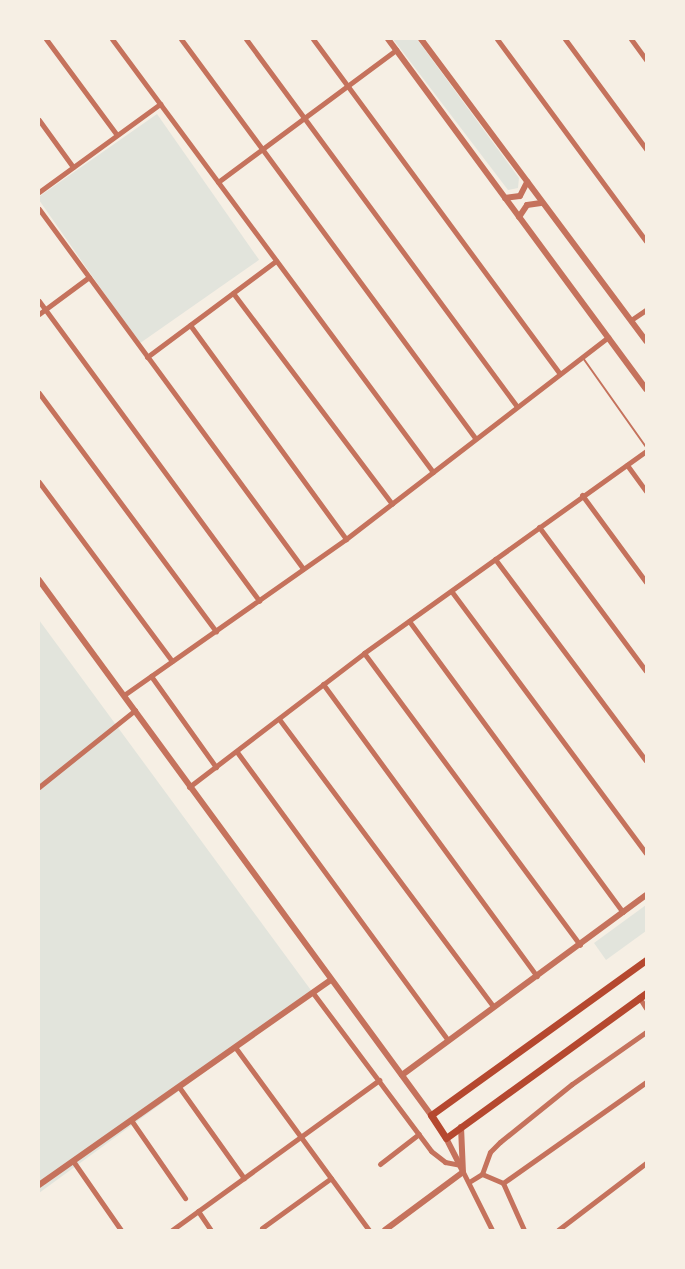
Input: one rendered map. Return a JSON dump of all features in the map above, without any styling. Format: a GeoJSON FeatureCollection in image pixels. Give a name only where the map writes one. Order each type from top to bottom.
{"type":"FeatureCollection","features":[{"type":"Feature","properties":{"kind":"main road"},"geometry":{"type":"LineString","coordinates":[[643,995],[446,1138],[431,1115],[646,960]]}},
{"type":"Feature","properties":{"kind":"street"},"geometry":{"type":"LineString","coordinates":[[46,39],[117,135]]}},
{"type":"Feature","properties":{"kind":"street"},"geometry":{"type":"LineString","coordinates":[[112,39],[433,472]]}},
{"type":"Feature","properties":{"kind":"street"},"geometry":{"type":"LineString","coordinates":[[180,39],[475,438]]}},
{"type":"Feature","properties":{"kind":"street"},"geometry":{"type":"LineString","coordinates":[[246,39],[517,406]]}},
{"type":"Feature","properties":{"kind":"street"},"geometry":{"type":"LineString","coordinates":[[313,39],[560,374]]}},
{"type":"Feature","properties":{"kind":"street"},"geometry":{"type":"LineString","coordinates":[[388,39],[646,389]]}},
{"type":"Feature","properties":{"kind":"street"},"geometry":{"type":"LineString","coordinates":[[421,39],[646,341]]}},
{"type":"Feature","properties":{"kind":"street"},"geometry":{"type":"LineString","coordinates":[[497,39],[646,241]]}},
{"type":"Feature","properties":{"kind":"street"},"geometry":{"type":"LineString","coordinates":[[564,39],[646,149]]}},
{"type":"Feature","properties":{"kind":"street"},"geometry":{"type":"LineString","coordinates":[[631,39],[646,60]]}},
{"type":"Feature","properties":{"kind":"street"},"geometry":{"type":"LineString","coordinates":[[218,182],[396,50]]}},
{"type":"Feature","properties":{"kind":"street"},"geometry":{"type":"LineString","coordinates":[[39,192],[160,104]]}},
{"type":"Feature","properties":{"kind":"street"},"geometry":{"type":"LineString","coordinates":[[39,120],[73,167]]}},
{"type":"Feature","properties":{"kind":"street"},"geometry":{"type":"LineString","coordinates":[[505,198],[520,196],[527,182]]}},
{"type":"Feature","properties":{"kind":"street"},"geometry":{"type":"LineString","coordinates":[[519,217],[527,205],[542,203]]}},
{"type":"Feature","properties":{"kind":"street"},"geometry":{"type":"LineString","coordinates":[[39,209],[303,569]]}},
{"type":"Feature","properties":{"kind":"street"},"geometry":{"type":"LineString","coordinates":[[147,357],[276,261]]}},
{"type":"Feature","properties":{"kind":"street"},"geometry":{"type":"LineString","coordinates":[[39,315],[89,277]]}},
{"type":"Feature","properties":{"kind":"street"},"geometry":{"type":"LineString","coordinates":[[233,293],[392,504]]}},
{"type":"Feature","properties":{"kind":"street"},"geometry":{"type":"LineString","coordinates":[[39,301],[259,601]]}},
{"type":"Feature","properties":{"kind":"street"},"geometry":{"type":"LineString","coordinates":[[631,321],[646,310]]}},
{"type":"Feature","properties":{"kind":"street"},"geometry":{"type":"LineString","coordinates":[[190,325],[346,539]]}},
{"type":"Feature","properties":{"kind":"street"},"geometry":{"type":"LineString","coordinates":[[124,695],[346,539],[608,337]]}},
{"type":"Feature","properties":{"kind":"street"},"geometry":{"type":"LineString","coordinates":[[39,393],[216,631]]}},
{"type":"Feature","properties":{"kind":"street"},"geometry":{"type":"LineString","coordinates":[[189,787],[364,653],[452,592],[646,449]]}},
{"type":"Feature","properties":{"kind":"street"},"geometry":{"type":"LineString","coordinates":[[627,465],[646,491]]}},
{"type":"Feature","properties":{"kind":"street"},"geometry":{"type":"LineString","coordinates":[[39,482],[172,661]]}},
{"type":"Feature","properties":{"kind":"street"},"geometry":{"type":"LineString","coordinates":[[582,495],[646,582]]}},
{"type":"Feature","properties":{"kind":"street"},"geometry":{"type":"LineString","coordinates":[[539,527],[646,671]]}},
{"type":"Feature","properties":{"kind":"street"},"geometry":{"type":"LineString","coordinates":[[495,559],[646,761]]}},
{"type":"Feature","properties":{"kind":"street"},"geometry":{"type":"LineString","coordinates":[[39,580],[431,1115]]}},
{"type":"Feature","properties":{"kind":"street"},"geometry":{"type":"LineString","coordinates":[[452,592],[646,853]]}},
{"type":"Feature","properties":{"kind":"street"},"geometry":{"type":"LineString","coordinates":[[409,621],[623,912]]}},
{"type":"Feature","properties":{"kind":"street"},"geometry":{"type":"LineString","coordinates":[[364,653],[580,945]]}},
{"type":"Feature","properties":{"kind":"street"},"geometry":{"type":"LineString","coordinates":[[151,676],[216,767]]}},
{"type":"Feature","properties":{"kind":"street"},"geometry":{"type":"LineString","coordinates":[[323,684],[537,976]]}},
{"type":"Feature","properties":{"kind":"street"},"geometry":{"type":"LineString","coordinates":[[39,787],[135,710]]}},
{"type":"Feature","properties":{"kind":"street"},"geometry":{"type":"LineString","coordinates":[[279,719],[493,1006]]}},
{"type":"Feature","properties":{"kind":"street"},"geometry":{"type":"LineString","coordinates":[[237,752],[448,1040]]}},
{"type":"Feature","properties":{"kind":"street"},"geometry":{"type":"LineString","coordinates":[[402,1075],[646,895]]}},
{"type":"Feature","properties":{"kind":"street"},"geometry":{"type":"LineString","coordinates":[[39,1185],[330,980]]}},
{"type":"Feature","properties":{"kind":"street"},"geometry":{"type":"LineString","coordinates":[[313,993],[419,1134],[445,1162],[460,1165]]}},
{"type":"Feature","properties":{"kind":"street"},"geometry":{"type":"LineString","coordinates":[[643,995],[646,1008]]}},
{"type":"Feature","properties":{"kind":"street"},"geometry":{"type":"LineString","coordinates":[[469,1182],[482,1174],[490,1152],[500,1142],[572,1084],[646,1032]]}},
{"type":"Feature","properties":{"kind":"street"},"geometry":{"type":"LineString","coordinates":[[235,1047],[369,1230]]}},
{"type":"Feature","properties":{"kind":"street"},"geometry":{"type":"LineString","coordinates":[[172,1230],[379,1080]]}},
{"type":"Feature","properties":{"kind":"street"},"geometry":{"type":"LineString","coordinates":[[503,1183],[646,1082]]}},
{"type":"Feature","properties":{"kind":"street"},"geometry":{"type":"LineString","coordinates":[[179,1087],[244,1178]]}},
{"type":"Feature","properties":{"kind":"street"},"geometry":{"type":"LineString","coordinates":[[131,1120],[185,1198]]}},
{"type":"Feature","properties":{"kind":"street"},"geometry":{"type":"LineString","coordinates":[[461,1128],[463,1172]]}},
{"type":"Feature","properties":{"kind":"street"},"geometry":{"type":"LineString","coordinates":[[380,1164],[419,1134]]}},
{"type":"Feature","properties":{"kind":"street"},"geometry":{"type":"LineString","coordinates":[[446,1138],[492,1230]]}},
{"type":"Feature","properties":{"kind":"street"},"geometry":{"type":"LineString","coordinates":[[73,1161],[121,1230]]}},
{"type":"Feature","properties":{"kind":"street"},"geometry":{"type":"LineString","coordinates":[[558,1230],[646,1163]]}},
{"type":"Feature","properties":{"kind":"street"},"geometry":{"type":"LineString","coordinates":[[385,1230],[463,1172]]}},
{"type":"Feature","properties":{"kind":"street"},"geometry":{"type":"LineString","coordinates":[[482,1174],[503,1183],[524,1230]]}},
{"type":"Feature","properties":{"kind":"street"},"geometry":{"type":"LineString","coordinates":[[262,1228],[331,1178]]}},
{"type":"Feature","properties":{"kind":"street"},"geometry":{"type":"LineString","coordinates":[[198,1211],[211,1230]]}},
{"type":"Feature","properties":{"kind":"lane"},"geometry":{"type":"LineString","coordinates":[[582,356],[646,449]]}},
{"type":"Feature","properties":{"kind":"shaded area"},"geometry":{"type":"Polygon","coordinates":[[[393,39],[417,39],[519,178],[518,188],[508,190],[393,39]]]}},
{"type":"Feature","properties":{"kind":"shaded area"},"geometry":{"type":"Polygon","coordinates":[[[157,114],[259,260],[140,344],[39,200],[39,197],[157,114]]]}},
{"type":"Feature","properties":{"kind":"shaded area"},"geometry":{"type":"Polygon","coordinates":[[[39,620],[313,993],[39,1193],[39,620]]]}},
{"type":"Feature","properties":{"kind":"shaded area"},"geometry":{"type":"Polygon","coordinates":[[[646,905],[646,931],[606,960],[594,943],[646,905]]]}}]}
